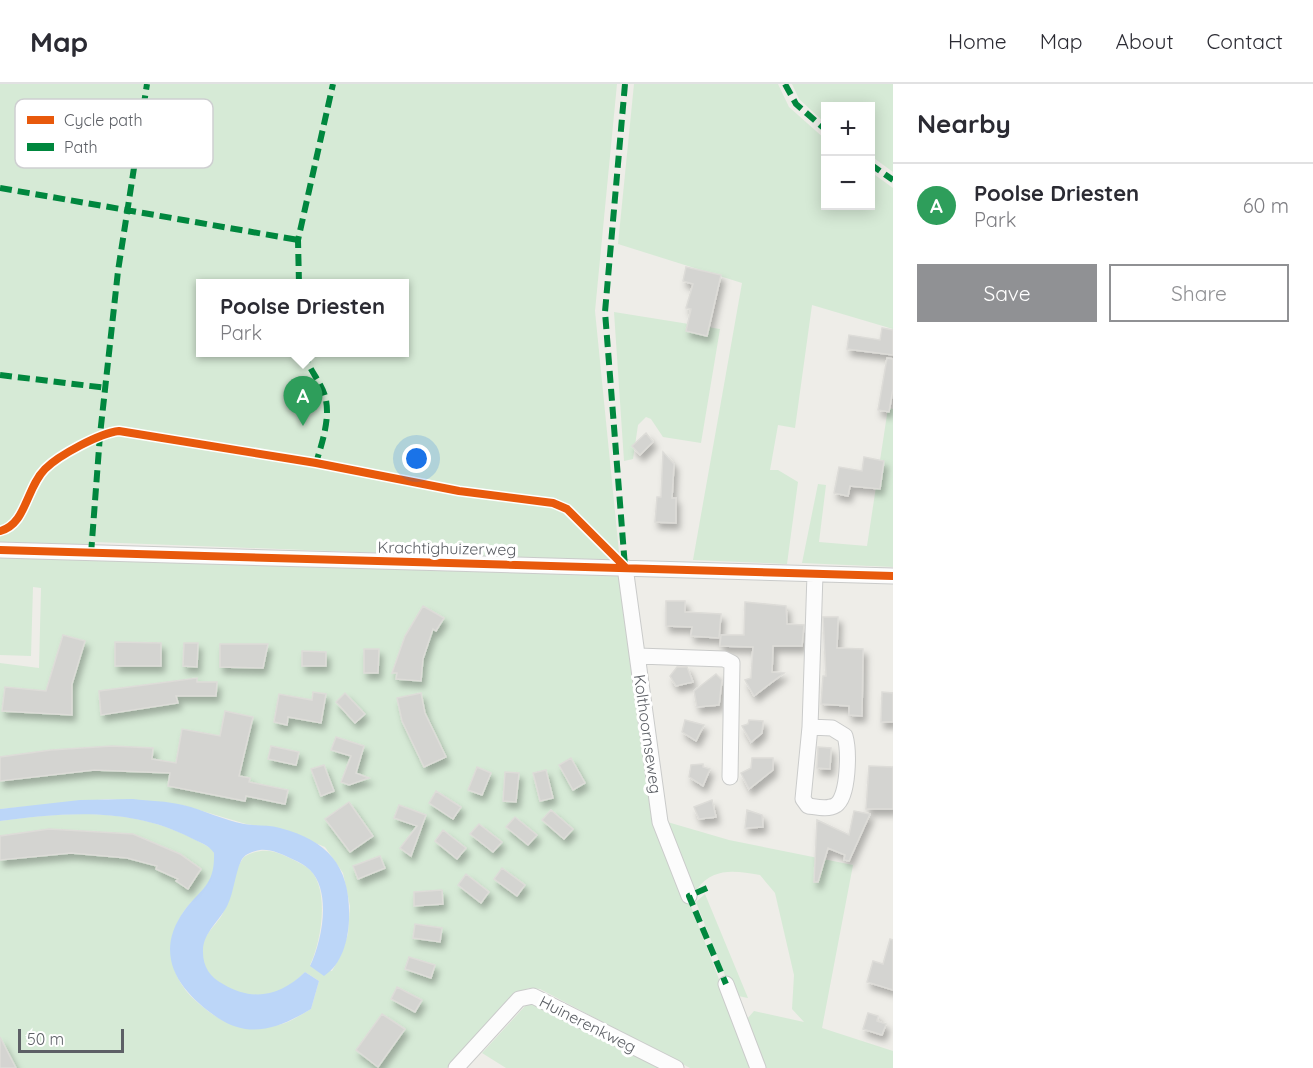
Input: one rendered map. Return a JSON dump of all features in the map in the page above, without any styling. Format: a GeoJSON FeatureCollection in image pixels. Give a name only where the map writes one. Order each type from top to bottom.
{"type":"FeatureCollection","features":[{"type":"Feature","properties":{"kind":"street","name":"Krachtighuizerweg"},"geometry":{"type":"LineString","coordinates":[[0,550],[893,576]]}},
{"type":"Feature","properties":{"kind":"street","name":"Kolthoornseweg"},"geometry":{"type":"LineString","coordinates":[[625,567],[660,822],[689,896]]}},
{"type":"Feature","properties":{"kind":"street"},"geometry":{"type":"LineString","coordinates":[[810,727],[832,728],[845,736],[846,785],[838,803],[834,806],[808,806],[804,802],[810,727],[815,574]]}},
{"type":"Feature","properties":{"kind":"street"},"geometry":{"type":"LineString","coordinates":[[638,656],[724,659],[732,663],[730,777]]}},
{"type":"Feature","properties":{"kind":"street"},"geometry":{"type":"LineString","coordinates":[[726,984],[758,1068]]}},
{"type":"Feature","properties":{"kind":"street","name":"Huinerenkweg"},"geometry":{"type":"LineString","coordinates":[[456,1068],[519,999],[533,996],[676,1068]]}},
{"type":"Feature","properties":{"kind":"green space"},"geometry":{"type":"Polygon","coordinates":[[[0,84],[617,84],[595,311],[619,552],[614,560],[616,562],[95,542],[83,546],[0,543],[0,84]]]}},
{"type":"Feature","properties":{"kind":"green space"},"geometry":{"type":"Polygon","coordinates":[[[634,84],[778,84],[789,107],[821,135],[821,210],[875,210],[875,175],[893,188],[893,329],[812,305],[795,428],[778,425],[770,470],[778,470],[798,482],[787,564],[693,560],[742,283],[618,244],[634,84]]]}},
{"type":"Feature","properties":{"kind":"green space"},"geometry":{"type":"Polygon","coordinates":[[[792,84],[893,84],[893,172],[875,159],[875,102],[821,102],[821,119],[799,99],[792,84]]]}},
{"type":"Feature","properties":{"kind":"green space"},"geometry":{"type":"Polygon","coordinates":[[[614,312],[720,329],[701,443],[663,437],[651,419],[646,417],[638,425],[633,459],[624,461],[614,312]]]}},
{"type":"Feature","properties":{"kind":"green space"},"geometry":{"type":"Polygon","coordinates":[[[888,408],[893,409],[893,567],[802,563],[818,484],[826,485],[819,542],[867,546],[888,408]]]}},
{"type":"Feature","properties":{"kind":"green space"},"geometry":{"type":"Polygon","coordinates":[[[0,558],[622,572],[637,718],[658,820],[753,1068],[690,1068],[540,989],[529,988],[518,992],[447,1068],[0,1068],[0,821],[56,815],[109,815],[161,825],[187,835],[212,849],[216,858],[213,876],[177,923],[171,947],[172,959],[180,981],[187,992],[212,1014],[229,1023],[272,1026],[293,1020],[311,1009],[319,981],[305,972],[283,989],[257,995],[230,990],[210,974],[204,963],[203,944],[223,913],[244,857],[259,851],[273,852],[302,864],[315,877],[320,888],[322,915],[318,943],[310,965],[332,971],[341,955],[348,934],[350,906],[343,873],[325,847],[281,829],[246,824],[182,805],[108,799],[0,809],[0,663],[39,668],[41,588],[33,587],[31,656],[0,655],[0,558]]]}},
{"type":"Feature","properties":{"kind":"green space"},"geometry":{"type":"Polygon","coordinates":[[[664,821],[729,840],[853,865],[822,1028],[893,1051],[893,1068],[762,1068],[747,1019],[754,1011],[804,1022],[792,1009],[794,975],[775,893],[760,875],[742,872],[718,874],[710,877],[697,889],[691,889],[664,821]]]}},
{"type":"Feature","properties":{"kind":"green space"},"geometry":{"type":"Polygon","coordinates":[[[705,894],[748,998],[738,996],[729,986],[696,902],[705,894]]]}},
{"type":"Feature","properties":{"kind":"green space"},"geometry":{"type":"Polygon","coordinates":[[[532,1003],[659,1068],[506,1068],[482,1053],[526,1005],[532,1003]]]}},
{"type":"Feature","properties":{"kind":"water"},"geometry":{"type":"Polygon","coordinates":[[[133,799],[177,804],[248,825],[280,828],[312,841],[334,859],[346,886],[349,920],[340,959],[324,976],[310,966],[318,944],[323,917],[323,903],[317,879],[303,865],[272,851],[258,850],[244,856],[228,904],[204,945],[204,962],[211,975],[234,990],[245,993],[266,994],[276,991],[286,987],[305,972],[319,981],[311,1009],[277,1026],[254,1030],[242,1028],[230,1025],[204,1008],[182,985],[171,958],[170,943],[175,927],[184,911],[206,886],[212,873],[214,853],[207,846],[169,828],[122,817],[73,814],[0,821],[0,809],[80,800],[133,799]]]}},
{"type":"Feature","properties":{"kind":"building"},"geometry":{"type":"Polygon","coordinates":[[[686,267],[721,275],[707,336],[686,331],[691,309],[686,308],[693,284],[683,281],[686,267]]]}},
{"type":"Feature","properties":{"kind":"building"},"geometry":{"type":"Polygon","coordinates":[[[882,328],[893,330],[893,355],[847,349],[849,335],[880,340],[882,328]]]}},
{"type":"Feature","properties":{"kind":"building"},"geometry":{"type":"Polygon","coordinates":[[[887,358],[893,359],[893,389],[889,412],[878,410],[887,358]]]}},
{"type":"Feature","properties":{"kind":"building"},"geometry":{"type":"Polygon","coordinates":[[[646,433],[653,442],[640,455],[632,446],[646,433]]]}},
{"type":"Feature","properties":{"kind":"building"},"geometry":{"type":"Polygon","coordinates":[[[663,452],[674,464],[672,498],[676,498],[676,523],[655,522],[657,497],[661,497],[663,452]]]}},
{"type":"Feature","properties":{"kind":"building"},"geometry":{"type":"Polygon","coordinates":[[[864,457],[884,461],[880,489],[850,486],[848,496],[834,493],[839,467],[862,471],[864,457]]]}},
{"type":"Feature","properties":{"kind":"building"},"geometry":{"type":"Polygon","coordinates":[[[666,601],[685,601],[685,612],[721,614],[719,638],[691,636],[692,627],[666,626],[666,601]]]}},
{"type":"Feature","properties":{"kind":"building"},"geometry":{"type":"Polygon","coordinates":[[[745,602],[786,606],[787,624],[804,625],[802,646],[773,646],[772,672],[784,673],[754,696],[745,680],[751,678],[753,647],[720,646],[721,635],[744,635],[745,602]]]}},
{"type":"Feature","properties":{"kind":"building"},"geometry":{"type":"Polygon","coordinates":[[[423,606],[444,618],[436,631],[433,629],[423,659],[421,681],[396,679],[397,673],[392,673],[405,636],[423,606]]]}},
{"type":"Feature","properties":{"kind":"building"},"geometry":{"type":"Polygon","coordinates":[[[823,617],[838,617],[837,648],[863,649],[862,716],[849,715],[849,706],[821,704],[823,676],[826,676],[823,617]]]}},
{"type":"Feature","properties":{"kind":"building"},"geometry":{"type":"Polygon","coordinates":[[[63,635],[85,641],[72,684],[72,715],[2,711],[5,687],[46,691],[63,635]]]}},
{"type":"Feature","properties":{"kind":"building"},"geometry":{"type":"Polygon","coordinates":[[[115,642],[161,643],[161,666],[115,666],[115,642]]]}},
{"type":"Feature","properties":{"kind":"building"},"geometry":{"type":"Polygon","coordinates":[[[184,643],[198,643],[197,667],[183,666],[184,643]]]}},
{"type":"Feature","properties":{"kind":"building"},"geometry":{"type":"Polygon","coordinates":[[[220,644],[268,644],[263,668],[220,667],[220,644]]]}},
{"type":"Feature","properties":{"kind":"building"},"geometry":{"type":"Polygon","coordinates":[[[364,649],[379,649],[378,673],[364,673],[364,649]]]}},
{"type":"Feature","properties":{"kind":"building"},"geometry":{"type":"Polygon","coordinates":[[[302,651],[326,652],[326,666],[302,666],[302,651]]]}},
{"type":"Feature","properties":{"kind":"building"},"geometry":{"type":"Polygon","coordinates":[[[677,667],[687,667],[693,682],[676,686],[670,676],[677,667]]]}},
{"type":"Feature","properties":{"kind":"building"},"geometry":{"type":"Polygon","coordinates":[[[716,674],[722,680],[719,705],[697,707],[694,691],[716,674]]]}},
{"type":"Feature","properties":{"kind":"building"},"geometry":{"type":"Polygon","coordinates":[[[197,678],[197,682],[217,682],[216,696],[176,696],[178,703],[101,715],[99,691],[197,678]]]}},
{"type":"Feature","properties":{"kind":"building"},"geometry":{"type":"Polygon","coordinates":[[[313,692],[326,694],[321,723],[288,717],[287,725],[274,722],[279,694],[312,700],[313,692]]]}},
{"type":"Feature","properties":{"kind":"building"},"geometry":{"type":"Polygon","coordinates":[[[882,692],[893,693],[893,722],[881,722],[882,692]]]}},
{"type":"Feature","properties":{"kind":"building"},"geometry":{"type":"Polygon","coordinates":[[[345,693],[365,714],[355,723],[336,702],[345,693]]]}},
{"type":"Feature","properties":{"kind":"building"},"geometry":{"type":"Polygon","coordinates":[[[421,693],[425,713],[446,757],[424,767],[402,721],[397,698],[421,693]]]}},
{"type":"Feature","properties":{"kind":"building"},"geometry":{"type":"Polygon","coordinates":[[[225,711],[253,717],[239,776],[250,778],[249,782],[288,790],[285,804],[246,796],[245,801],[168,786],[170,773],[94,770],[0,781],[0,757],[51,750],[112,746],[153,748],[152,759],[176,763],[182,729],[220,736],[225,711]]]}},
{"type":"Feature","properties":{"kind":"building"},"geometry":{"type":"Polygon","coordinates":[[[685,720],[704,725],[696,741],[682,732],[685,720]]]}},
{"type":"Feature","properties":{"kind":"building"},"geometry":{"type":"Polygon","coordinates":[[[749,720],[763,721],[762,733],[751,742],[742,726],[748,724],[749,720]]]}},
{"type":"Feature","properties":{"kind":"building"},"geometry":{"type":"Polygon","coordinates":[[[336,737],[364,746],[356,773],[369,778],[349,785],[341,782],[351,756],[331,750],[336,737]]]}},
{"type":"Feature","properties":{"kind":"building"},"geometry":{"type":"Polygon","coordinates":[[[271,746],[299,752],[296,765],[268,759],[271,746]]]}},
{"type":"Feature","properties":{"kind":"building"},"geometry":{"type":"Polygon","coordinates":[[[818,747],[831,748],[830,769],[817,768],[818,747]]]}},
{"type":"Feature","properties":{"kind":"building"},"geometry":{"type":"Polygon","coordinates":[[[571,758],[585,783],[573,790],[559,765],[571,758]]]}},
{"type":"Feature","properties":{"kind":"building"},"geometry":{"type":"Polygon","coordinates":[[[752,758],[773,758],[773,770],[749,789],[741,773],[751,768],[752,758]]]}},
{"type":"Feature","properties":{"kind":"building"},"geometry":{"type":"Polygon","coordinates":[[[703,764],[703,767],[710,769],[703,786],[689,777],[691,765],[703,764]]]}},
{"type":"Feature","properties":{"kind":"building"},"geometry":{"type":"Polygon","coordinates":[[[324,765],[334,791],[321,796],[311,769],[324,765]]]}},
{"type":"Feature","properties":{"kind":"building"},"geometry":{"type":"Polygon","coordinates":[[[869,766],[893,767],[893,809],[866,809],[869,766]]]}},
{"type":"Feature","properties":{"kind":"building"},"geometry":{"type":"Polygon","coordinates":[[[477,767],[491,773],[482,795],[468,790],[477,767]]]}},
{"type":"Feature","properties":{"kind":"building"},"geometry":{"type":"Polygon","coordinates":[[[546,770],[553,798],[540,801],[533,773],[546,770]]]}},
{"type":"Feature","properties":{"kind":"building"},"geometry":{"type":"Polygon","coordinates":[[[505,772],[519,773],[516,802],[503,801],[505,772]]]}},
{"type":"Feature","properties":{"kind":"building"},"geometry":{"type":"Polygon","coordinates":[[[436,791],[461,807],[453,819],[429,803],[436,791]]]}},
{"type":"Feature","properties":{"kind":"building"},"geometry":{"type":"Polygon","coordinates":[[[712,800],[716,817],[699,819],[694,807],[712,800]]]}},
{"type":"Feature","properties":{"kind":"building"},"geometry":{"type":"Polygon","coordinates":[[[349,802],[373,836],[350,852],[325,819],[349,802]]]}},
{"type":"Feature","properties":{"kind":"building"},"geometry":{"type":"Polygon","coordinates":[[[399,805],[426,815],[411,856],[400,848],[417,826],[394,818],[399,805]]]}},
{"type":"Feature","properties":{"kind":"building"},"geometry":{"type":"Polygon","coordinates":[[[551,810],[573,829],[564,839],[542,820],[551,810]]]}},
{"type":"Feature","properties":{"kind":"building"},"geometry":{"type":"Polygon","coordinates":[[[747,810],[762,815],[763,827],[745,828],[747,810]]]}},
{"type":"Feature","properties":{"kind":"building"},"geometry":{"type":"Polygon","coordinates":[[[854,811],[870,814],[849,861],[844,860],[845,855],[828,848],[818,882],[814,882],[817,820],[849,835],[854,811]]]}},
{"type":"Feature","properties":{"kind":"building"},"geometry":{"type":"Polygon","coordinates":[[[515,817],[537,835],[528,845],[506,827],[515,817]]]}},
{"type":"Feature","properties":{"kind":"building"},"geometry":{"type":"Polygon","coordinates":[[[479,824],[502,842],[493,852],[470,834],[479,824]]]}},
{"type":"Feature","properties":{"kind":"building"},"geometry":{"type":"Polygon","coordinates":[[[49,829],[133,834],[180,854],[201,869],[188,889],[176,881],[178,879],[156,869],[157,866],[127,858],[71,853],[0,860],[0,836],[49,829]]]}},
{"type":"Feature","properties":{"kind":"building"},"geometry":{"type":"Polygon","coordinates":[[[443,830],[466,848],[457,859],[435,841],[443,830]]]}},
{"type":"Feature","properties":{"kind":"building"},"geometry":{"type":"Polygon","coordinates":[[[380,856],[385,868],[358,879],[353,866],[380,856]]]}},
{"type":"Feature","properties":{"kind":"building"},"geometry":{"type":"Polygon","coordinates":[[[502,868],[525,885],[517,896],[494,879],[502,868]]]}},
{"type":"Feature","properties":{"kind":"building"},"geometry":{"type":"Polygon","coordinates":[[[466,874],[489,892],[481,903],[458,885],[466,874]]]}},
{"type":"Feature","properties":{"kind":"building"},"geometry":{"type":"Polygon","coordinates":[[[442,890],[443,904],[414,906],[414,892],[442,890]]]}},
{"type":"Feature","properties":{"kind":"building"},"geometry":{"type":"Polygon","coordinates":[[[415,924],[442,928],[440,942],[413,938],[415,924]]]}},
{"type":"Feature","properties":{"kind":"building"},"geometry":{"type":"Polygon","coordinates":[[[890,939],[893,940],[893,990],[867,982],[873,961],[883,964],[890,939]]]}},
{"type":"Feature","properties":{"kind":"building"},"geometry":{"type":"Polygon","coordinates":[[[409,957],[435,965],[431,978],[405,969],[409,957]]]}},
{"type":"Feature","properties":{"kind":"building"},"geometry":{"type":"Polygon","coordinates":[[[397,987],[422,1000],[415,1012],[391,999],[397,987]]]}},
{"type":"Feature","properties":{"kind":"building"},"geometry":{"type":"Polygon","coordinates":[[[868,1013],[878,1016],[877,1021],[886,1024],[882,1035],[863,1029],[868,1013]]]}},
{"type":"Feature","properties":{"kind":"building"},"geometry":{"type":"Polygon","coordinates":[[[382,1014],[405,1029],[378,1067],[356,1050],[382,1014]]]}},
{"type":"Feature","properties":{"kind":"building"},"geometry":{"type":"Polygon","coordinates":[[[0,1037],[16,1068],[0,1068],[0,1037]]]}},
{"type":"Feature","properties":{"kind":"marked path"},"geometry":{"type":"LineString","coordinates":[[145,99],[147,84]]}},
{"type":"Feature","properties":{"kind":"marked path"},"geometry":{"type":"LineString","coordinates":[[299,279],[298,240],[333,84]]}},
{"type":"Feature","properties":{"kind":"marked path"},"geometry":{"type":"LineString","coordinates":[[625,84],[605,312],[625,567]]}},
{"type":"Feature","properties":{"kind":"marked path"},"geometry":{"type":"LineString","coordinates":[[785,84],[796,104],[821,126]]}},
{"type":"Feature","properties":{"kind":"marked path"},"geometry":{"type":"LineString","coordinates":[[875,167],[893,180]]}},
{"type":"Feature","properties":{"kind":"marked path"},"geometry":{"type":"LineString","coordinates":[[91,554],[100,435],[118,271],[134,168]]}},
{"type":"Feature","properties":{"kind":"marked path"},"geometry":{"type":"LineString","coordinates":[[0,188],[298,240]]}},
{"type":"Feature","properties":{"kind":"marked path"},"geometry":{"type":"LineString","coordinates":[[306,357],[323,390],[327,404],[325,430],[316,463]]}},
{"type":"Feature","properties":{"kind":"marked path"},"geometry":{"type":"LineString","coordinates":[[0,375],[107,388]]}},
{"type":"Feature","properties":{"kind":"marked path"},"geometry":{"type":"LineString","coordinates":[[707,888],[689,896],[726,984]]}},
{"type":"Feature","properties":{"kind":"cycle path"},"geometry":{"type":"LineString","coordinates":[[0,531],[9,527],[21,514],[39,477],[51,463],[91,440],[119,431],[316,463],[459,491],[553,503],[567,509],[625,567]]}},
{"type":"Feature","properties":{"kind":"cycle path"},"geometry":{"type":"LineString","coordinates":[[0,550],[893,576]]}},
{"type":"Feature","properties":{"kind":"place","name":"Poolse Driesten"},"geometry":{"type":"Point","coordinates":[303,426]}}]}
